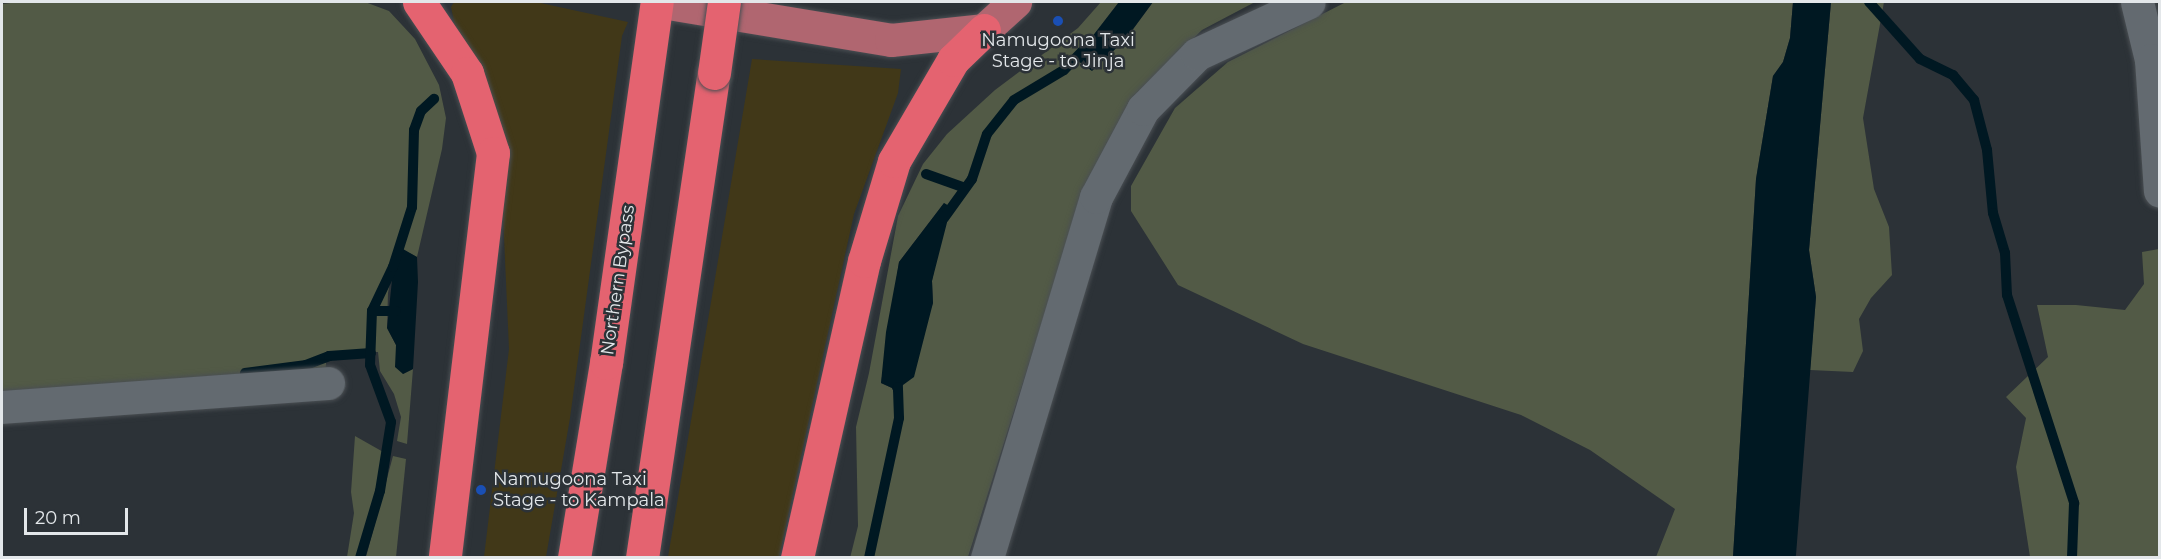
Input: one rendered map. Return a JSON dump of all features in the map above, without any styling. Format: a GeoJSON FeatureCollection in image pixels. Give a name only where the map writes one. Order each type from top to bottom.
{"type":"FeatureCollection","features":[{"type":"Feature","properties":{"kind":"highway"},"geometry":{"type":"LineString","coordinates":[[419,2],[467,73],[493,153],[445,558]]}},
{"type":"Feature","properties":{"kind":"highway","name":"Northern Bypass"},"geometry":{"type":"LineString","coordinates":[[574,558],[606,363],[649,62],[660,2]]}},
{"type":"Feature","properties":{"kind":"highway"},"geometry":{"type":"LineString","coordinates":[[642,558],[724,2]]}},
{"type":"Feature","properties":{"kind":"highway"},"geometry":{"type":"LineString","coordinates":[[797,558],[864,261],[894,161],[953,60],[984,30]]}},
{"type":"Feature","properties":{"kind":"main road"},"geometry":{"type":"LineString","coordinates":[[660,2],[891,39],[984,30],[1015,2]]}},
{"type":"Feature","properties":{"kind":"street"},"geometry":{"type":"LineString","coordinates":[[987,558],[1096,198],[1143,109],[1197,54],[1309,2]]}},
{"type":"Feature","properties":{"kind":"street"},"geometry":{"type":"LineString","coordinates":[[2137,2],[2151,60],[2160,191]]}},
{"type":"Feature","properties":{"kind":"street"},"geometry":{"type":"LineString","coordinates":[[2,407],[328,384]]}},
{"type":"Feature","properties":{"kind":"green space"},"geometry":{"type":"Polygon","coordinates":[[[19,2],[365,2],[389,11],[415,39],[439,85],[446,118],[442,149],[417,257],[403,250],[394,261],[388,293],[387,328],[396,345],[403,374],[413,369],[407,444],[397,441],[401,417],[394,394],[380,371],[378,352],[327,351],[325,376],[2,399],[2,4],[19,2]]]}},
{"type":"Feature","properties":{"kind":"green space"},"geometry":{"type":"Polygon","coordinates":[[[1101,2],[1119,2],[1075,59],[1125,40],[1153,2],[1255,2],[1202,30],[1145,85],[1054,284],[968,557],[850,558],[858,526],[856,427],[869,373],[898,216],[923,164],[947,134],[995,90],[1078,28],[1101,2]],[[944,203],[899,262],[881,383],[892,388],[897,399],[933,303],[932,281],[941,237],[950,212],[944,203]]]}},
{"type":"Feature","properties":{"kind":"green space"},"geometry":{"type":"Polygon","coordinates":[[[1346,2],[1793,2],[1790,38],[1783,62],[1773,76],[1756,179],[1733,557],[1656,557],[1675,509],[1590,450],[1521,415],[1303,344],[1178,285],[1131,211],[1131,186],[1175,108],[1228,62],[1346,2]]]}},
{"type":"Feature","properties":{"kind":"green space"},"geometry":{"type":"Polygon","coordinates":[[[1831,2],[1884,2],[1863,118],[1874,189],[1889,227],[1892,275],[1871,298],[1859,319],[1863,351],[1853,372],[1810,370],[1816,297],[1809,250],[1831,2]]]}},
{"type":"Feature","properties":{"kind":"green space"},"geometry":{"type":"Polygon","coordinates":[[[2159,249],[2159,557],[2030,557],[2016,467],[2026,418],[2006,397],[2048,357],[2037,305],[2076,305],[2125,310],[2144,284],[2142,252],[2159,249]]]}},
{"type":"Feature","properties":{"kind":"green space"},"geometry":{"type":"Polygon","coordinates":[[[355,436],[385,453],[377,491],[356,557],[347,557],[354,513],[351,492],[355,436]]]}},
{"type":"Feature","properties":{"kind":"green space"},"geometry":{"type":"Polygon","coordinates":[[[393,456],[406,459],[396,557],[366,557],[393,456]]]}},
{"type":"Feature","properties":{"kind":"sand"},"geometry":{"type":"Polygon","coordinates":[[[454,2],[536,2],[628,22],[622,36],[570,418],[546,557],[484,557],[509,349],[502,192],[456,31],[451,7],[454,2]]]}},
{"type":"Feature","properties":{"kind":"sand"},"geometry":{"type":"Polygon","coordinates":[[[752,59],[901,69],[898,93],[854,214],[779,557],[668,557],[752,59]]]}},
{"type":"Feature","properties":{"kind":"water"},"geometry":{"type":"Polygon","coordinates":[[[1119,2],[1153,2],[1125,40],[1092,71],[1075,59],[1119,2]]]}},
{"type":"Feature","properties":{"kind":"water"},"geometry":{"type":"Polygon","coordinates":[[[1793,2],[1831,2],[1809,250],[1816,297],[1796,555],[1795,558],[1733,557],[1756,179],[1773,76],[1783,62],[1790,38],[1793,2]]]}},
{"type":"Feature","properties":{"kind":"water"},"geometry":{"type":"Polygon","coordinates":[[[944,203],[951,207],[932,281],[933,303],[914,377],[903,385],[897,400],[892,388],[881,383],[886,332],[899,262],[944,203]]]}},
{"type":"Feature","properties":{"kind":"water"},"geometry":{"type":"Polygon","coordinates":[[[403,249],[417,257],[418,282],[413,369],[403,374],[395,367],[396,345],[387,328],[394,261],[403,249]]]}},
{"type":"Feature","properties":{"kind":"waterway"},"geometry":{"type":"LineString","coordinates":[[1869,2],[1920,59],[1953,75],[1974,100],[1987,150],[1993,213],[2005,253],[2007,295],[2074,503],[2072,558]]}},
{"type":"Feature","properties":{"kind":"waterway"},"geometry":{"type":"LineString","coordinates":[[944,218],[972,179],[987,134],[1014,100],[1064,70],[1083,50]]}},
{"type":"Feature","properties":{"kind":"waterway"},"geometry":{"type":"LineString","coordinates":[[372,311],[393,267],[412,207],[414,130],[421,111],[434,99]]}},
{"type":"Feature","properties":{"kind":"waterway"},"geometry":{"type":"LineString","coordinates":[[926,174],[965,188]]}},
{"type":"Feature","properties":{"kind":"waterway"},"geometry":{"type":"LineString","coordinates":[[360,558],[380,491],[391,422],[370,365],[372,311],[396,311]]}},
{"type":"Feature","properties":{"kind":"waterway"},"geometry":{"type":"LineString","coordinates":[[245,373],[306,365],[329,356],[371,353]]}},
{"type":"Feature","properties":{"kind":"waterway"},"geometry":{"type":"LineString","coordinates":[[869,558],[899,418],[898,387]]}},
{"type":"Feature","properties":{"kind":"place","name":"Namugoona Taxi Stage - to Jinja"},"geometry":{"type":"Point","coordinates":[1058,21]}},
{"type":"Feature","properties":{"kind":"place","name":"Namugoona Taxi Stage - to Kampala"},"geometry":{"type":"Point","coordinates":[481,490]}}]}
